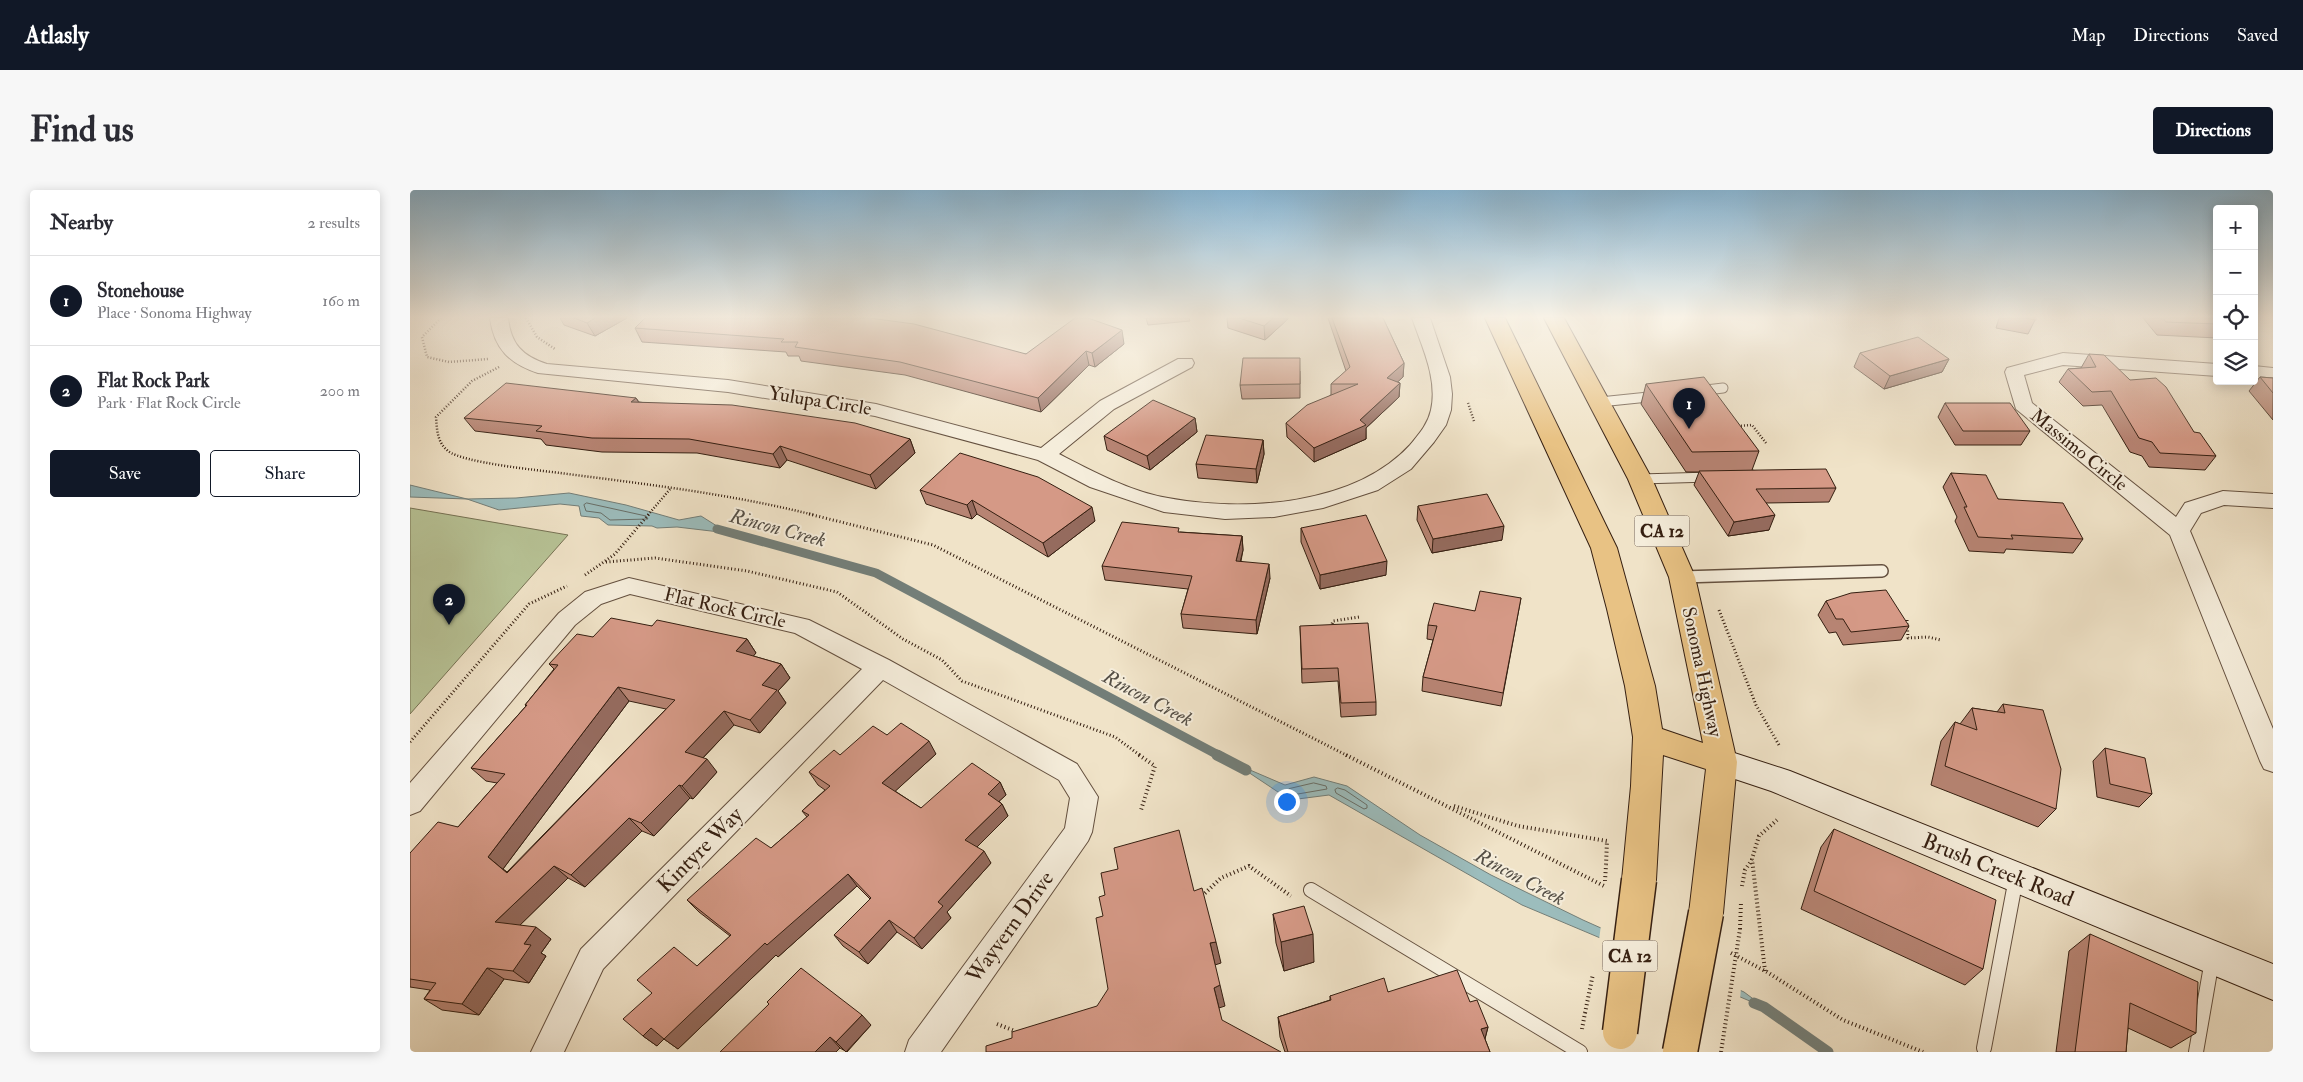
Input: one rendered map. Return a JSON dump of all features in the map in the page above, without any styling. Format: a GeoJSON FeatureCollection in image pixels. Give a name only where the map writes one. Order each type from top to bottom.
{"type":"FeatureCollection","features":[{"type":"Feature","properties":{"kind":"main road","name":"CA 12"},"geometry":{"type":"LineString","coordinates":[[1514,358],[1604,548],[1640,686],[1648,737],[1647,786],[1625,885],[1619,1042]]}},
{"type":"Feature","properties":{"kind":"main road","name":"Sonoma Highway"},"geometry":{"type":"LineString","coordinates":[[1576,358],[1640,480],[1682,577],[1722,762],[1706,913],[1680,1052]]}},
{"type":"Feature","properties":{"kind":"main road"},"geometry":{"type":"LineString","coordinates":[[1648,737],[1722,762]]}},
{"type":"Feature","properties":{"kind":"street","name":"Yulupa Circle"},"geometry":{"type":"LineString","coordinates":[[504,360],[545,369],[728,386],[876,410],[1045,456],[1097,482],[1164,505],[1225,512],[1274,510],[1313,503],[1371,485],[1404,464],[1436,425],[1441,410],[1441,377],[1435,358]]}},
{"type":"Feature","properties":{"kind":"street","name":"Massimo Circle"},"geometry":{"type":"LineString","coordinates":[[2213,370],[2063,360],[2014,372],[2023,405],[2180,531],[2273,761]]}},
{"type":"Feature","properties":{"kind":"street"},"geometry":{"type":"LineString","coordinates":[[1045,456],[1107,405],[1185,363]]}},
{"type":"Feature","properties":{"kind":"street"},"geometry":{"type":"LineString","coordinates":[[2258,372],[2273,374]]}},
{"type":"Feature","properties":{"kind":"street"},"geometry":{"type":"LineString","coordinates":[[2180,531],[2193,508],[2223,498],[2273,500]]}},
{"type":"Feature","properties":{"kind":"street","name":"Flat Rock Circle"},"geometry":{"type":"LineString","coordinates":[[410,803],[567,619],[593,598],[630,586],[802,626],[1068,772],[1084,797]]}},
{"type":"Feature","properties":{"kind":"street","name":"Kintyre Way"},"geometry":{"type":"LineString","coordinates":[[547,1052],[592,959],[880,668]]}},
{"type":"Feature","properties":{"kind":"street","name":"Brush Creek Road"},"geometry":{"type":"LineString","coordinates":[[1722,762],[1779,780],[2273,982]]}},
{"type":"Feature","properties":{"kind":"street","name":"Wayvern Drive"},"geometry":{"type":"LineString","coordinates":[[921,1052],[1078,832],[1084,797]]}},
{"type":"Feature","properties":{"kind":"lane"},"geometry":{"type":"LineString","coordinates":[[1684,393],[1723,388]]}},
{"type":"Feature","properties":{"kind":"lane"},"geometry":{"type":"LineString","coordinates":[[1600,402],[1664,395]]}},
{"type":"Feature","properties":{"kind":"lane"},"geometry":{"type":"LineString","coordinates":[[1640,480],[1722,477]]}},
{"type":"Feature","properties":{"kind":"lane"},"geometry":{"type":"LineString","coordinates":[[1682,577],[1882,570]]}},
{"type":"Feature","properties":{"kind":"lane"},"geometry":{"type":"LineString","coordinates":[[1984,1048],[2016,878]]}},
{"type":"Feature","properties":{"kind":"lane"},"geometry":{"type":"LineString","coordinates":[[1311,890],[1580,1052]]}},
{"type":"Feature","properties":{"kind":"lane"},"geometry":{"type":"LineString","coordinates":[[2196,1052],[2212,958]]}},
{"type":"Feature","properties":{"kind":"path"},"geometry":{"type":"LineString","coordinates":[[432,358],[449,362],[465,362],[482,358]]}},
{"type":"Feature","properties":{"kind":"path"},"geometry":{"type":"LineString","coordinates":[[494,358],[504,360]]}},
{"type":"Feature","properties":{"kind":"path"},"geometry":{"type":"LineString","coordinates":[[504,360],[472,381],[436,417],[438,439],[449,452],[482,462],[672,488],[787,508],[933,544],[1444,804],[1625,885]]}},
{"type":"Feature","properties":{"kind":"path"},"geometry":{"type":"LineString","coordinates":[[1734,427],[1752,425],[1766,443]]}},
{"type":"Feature","properties":{"kind":"path"},"geometry":{"type":"LineString","coordinates":[[581,578],[615,554],[672,488]]}},
{"type":"Feature","properties":{"kind":"path"},"geometry":{"type":"LineString","coordinates":[[606,562],[655,558],[748,571],[837,592],[902,639],[942,660],[962,681],[1115,737],[1155,766],[1141,810]]}},
{"type":"Feature","properties":{"kind":"path"},"geometry":{"type":"LineString","coordinates":[[410,742],[529,604],[572,583]]}},
{"type":"Feature","properties":{"kind":"path"},"geometry":{"type":"LineString","coordinates":[[1329,630],[1333,621],[1359,617]]}},
{"type":"Feature","properties":{"kind":"path"},"geometry":{"type":"LineString","coordinates":[[1907,620],[1908,638],[1928,637],[1941,640]]}},
{"type":"Feature","properties":{"kind":"path"},"geometry":{"type":"LineString","coordinates":[[1444,804],[1518,826],[1607,841],[1606,865]]}},
{"type":"Feature","properties":{"kind":"path"},"geometry":{"type":"LineString","coordinates":[[1767,972],[1752,859],[1753,844],[1761,833],[1777,820]]}},
{"type":"Feature","properties":{"kind":"path"},"geometry":{"type":"LineString","coordinates":[[1721,1052],[1740,929],[1741,892],[1745,870],[1752,859]]}},
{"type":"Feature","properties":{"kind":"path"},"geometry":{"type":"LineString","coordinates":[[1723,949],[1767,972]]}},
{"type":"Feature","properties":{"kind":"path"},"geometry":{"type":"LineString","coordinates":[[1736,953],[1843,1020],[1923,1052]]}},
{"type":"Feature","properties":{"kind":"path"},"geometry":{"type":"LineString","coordinates":[[997,1024],[1013,1032],[1020,1030]]}},
{"type":"Feature","properties":{"kind":"green space"},"geometry":{"type":"Polygon","coordinates":[[[410,508],[568,535],[410,714],[410,508]]]}},
{"type":"Feature","properties":{"kind":"water"},"geometry":{"type":"Polygon","coordinates":[[[410,485],[467,499],[410,497],[410,485]]]}},
{"type":"Feature","properties":{"kind":"water"},"geometry":{"type":"Polygon","coordinates":[[[569,493],[626,505],[679,520],[701,516],[728,533],[677,527],[657,528],[652,526],[608,525],[599,518],[581,516],[579,506],[560,504],[499,510],[467,499],[516,498],[569,493]]]}},
{"type":"Feature","properties":{"kind":"water"},"geometry":{"type":"Polygon","coordinates":[[[1236,764],[1285,785],[1314,777],[1347,786],[1420,835],[1491,875],[1583,920],[1744,992],[1764,1007],[1522,905],[1329,795],[1290,800],[1236,764]]]}},
{"type":"Feature","properties":{"kind":"pier"},"geometry":{"type":"Polygon","coordinates":[[[1601,925],[1741,988],[1740,1000],[1599,940],[1601,925]]]}},
{"type":"Feature","properties":{"kind":"building"},"geometry":{"type":"Polygon","coordinates":[[[874,358],[1079,358],[1038,398],[900,362],[874,358]]]}},
{"type":"Feature","properties":{"kind":"building"},"geometry":{"type":"Polygon","coordinates":[[[1243,358],[1300,358],[1300,384],[1240,385],[1243,358]]]}},
{"type":"Feature","properties":{"kind":"building"},"geometry":{"type":"Polygon","coordinates":[[[1347,358],[1402,358],[1404,363],[1387,378],[1400,383],[1360,420],[1366,425],[1314,448],[1286,423],[1307,405],[1358,384],[1331,384],[1350,367],[1347,358]]]}},
{"type":"Feature","properties":{"kind":"building"},"geometry":{"type":"Polygon","coordinates":[[[1867,358],[1949,359],[1890,376],[1867,358]]]}},
{"type":"Feature","properties":{"kind":"building"},"geometry":{"type":"Polygon","coordinates":[[[2091,358],[2107,358],[2130,380],[2156,378],[2166,387],[2194,432],[2200,433],[2216,456],[2160,453],[2152,442],[2139,438],[2111,391],[2092,392],[2068,369],[2096,367],[2091,358]]]}},
{"type":"Feature","properties":{"kind":"building"},"geometry":{"type":"Polygon","coordinates":[[[1704,377],[1759,451],[1692,452],[1646,384],[1704,377]]]}},
{"type":"Feature","properties":{"kind":"building"},"geometry":{"type":"Polygon","coordinates":[[[2260,377],[2273,378],[2273,393],[2260,377]]]}},
{"type":"Feature","properties":{"kind":"building"},"geometry":{"type":"Polygon","coordinates":[[[506,383],[636,398],[631,402],[732,405],[855,423],[910,439],[870,475],[780,446],[773,454],[689,439],[592,438],[536,431],[542,426],[464,418],[506,383]]]}},
{"type":"Feature","properties":{"kind":"building"},"geometry":{"type":"Polygon","coordinates":[[[1153,400],[1195,418],[1147,456],[1104,436],[1153,400]]]}},
{"type":"Feature","properties":{"kind":"building"},"geometry":{"type":"Polygon","coordinates":[[[1945,403],[2010,403],[2030,431],[1963,431],[1945,403]]]}},
{"type":"Feature","properties":{"kind":"building"},"geometry":{"type":"Polygon","coordinates":[[[1206,435],[1263,440],[1256,469],[1196,464],[1206,435]]]}},
{"type":"Feature","properties":{"kind":"building"},"geometry":{"type":"Polygon","coordinates":[[[960,453],[1038,477],[1092,507],[1043,543],[972,500],[967,505],[920,490],[960,453]]]}},
{"type":"Feature","properties":{"kind":"building"},"geometry":{"type":"Polygon","coordinates":[[[1826,469],[1836,488],[1756,489],[1775,515],[1734,522],[1699,471],[1826,469]]]}},
{"type":"Feature","properties":{"kind":"building"},"geometry":{"type":"Polygon","coordinates":[[[1951,473],[1986,475],[1998,499],[2063,503],[2083,539],[2011,535],[2013,539],[1978,537],[1964,507],[1967,507],[1951,473]]]}},
{"type":"Feature","properties":{"kind":"building"},"geometry":{"type":"Polygon","coordinates":[[[1487,494],[1504,526],[1433,539],[1418,506],[1487,494]]]}},
{"type":"Feature","properties":{"kind":"building"},"geometry":{"type":"Polygon","coordinates":[[[1366,515],[1387,561],[1320,575],[1301,528],[1366,515]]]}},
{"type":"Feature","properties":{"kind":"building"},"geometry":{"type":"Polygon","coordinates":[[[1122,522],[1179,528],[1178,532],[1242,536],[1236,561],[1269,564],[1256,620],[1181,614],[1192,576],[1102,566],[1122,522]]]}},
{"type":"Feature","properties":{"kind":"building"},"geometry":{"type":"Polygon","coordinates":[[[1886,590],[1909,626],[1851,632],[1843,619],[1836,619],[1826,601],[1851,593],[1886,590]]]}},
{"type":"Feature","properties":{"kind":"building"},"geometry":{"type":"Polygon","coordinates":[[[1480,591],[1521,598],[1503,693],[1423,677],[1437,626],[1428,625],[1434,603],[1475,611],[1480,591]]]}},
{"type":"Feature","properties":{"kind":"building"},"geometry":{"type":"Polygon","coordinates":[[[611,618],[652,626],[657,620],[747,639],[736,651],[781,664],[762,685],[777,690],[750,720],[724,711],[685,752],[707,759],[682,786],[679,785],[641,823],[629,818],[571,875],[554,866],[495,922],[536,927],[524,944],[531,945],[513,971],[487,968],[462,1004],[424,999],[436,983],[410,979],[410,853],[438,822],[458,827],[505,774],[471,768],[527,705],[525,705],[558,665],[549,664],[577,634],[593,637],[611,618]],[[618,687],[488,857],[507,873],[675,700],[618,687]]]}},
{"type":"Feature","properties":{"kind":"building"},"geometry":{"type":"Polygon","coordinates":[[[1368,623],[1376,702],[1341,703],[1338,668],[1302,669],[1300,626],[1368,623]]]}},
{"type":"Feature","properties":{"kind":"building"},"geometry":{"type":"Polygon","coordinates":[[[2003,704],[2043,710],[2061,769],[2056,809],[1945,766],[1955,722],[1977,730],[1972,708],[2005,713],[2003,704]]]}},
{"type":"Feature","properties":{"kind":"building"},"geometry":{"type":"Polygon","coordinates":[[[901,723],[929,741],[882,783],[921,808],[972,763],[1000,782],[988,794],[1002,804],[965,840],[984,851],[938,902],[943,906],[914,938],[889,920],[859,952],[834,935],[871,898],[848,874],[767,945],[765,943],[664,1039],[651,1028],[643,1036],[623,1019],[652,993],[637,980],[674,947],[697,966],[731,935],[687,900],[756,838],[771,848],[809,815],[802,811],[830,786],[809,772],[834,750],[840,755],[873,726],[887,735],[901,723]]]}},
{"type":"Feature","properties":{"kind":"building"},"geometry":{"type":"Polygon","coordinates":[[[2105,748],[2145,758],[2152,794],[2110,784],[2105,748]]]}},
{"type":"Feature","properties":{"kind":"building"},"geometry":{"type":"Polygon","coordinates":[[[1834,829],[1996,900],[1983,969],[1814,891],[1834,829]]]}},
{"type":"Feature","properties":{"kind":"building"},"geometry":{"type":"Polygon","coordinates":[[[1179,830],[1194,891],[1202,888],[1216,942],[1210,943],[1220,985],[1214,988],[1222,1020],[1281,1052],[986,1052],[986,1046],[1012,1038],[1012,1032],[1097,1006],[1108,989],[1096,918],[1103,916],[1099,897],[1105,895],[1101,873],[1118,869],[1114,848],[1179,830]]]}},
{"type":"Feature","properties":{"kind":"building"},"geometry":{"type":"Polygon","coordinates":[[[1304,906],[1313,934],[1281,942],[1273,914],[1304,906]]]}},
{"type":"Feature","properties":{"kind":"building"},"geometry":{"type":"Polygon","coordinates":[[[2090,934],[2198,982],[2196,1033],[2130,1003],[2126,1052],[2075,1052],[2090,934]]]}},
{"type":"Feature","properties":{"kind":"building"},"geometry":{"type":"Polygon","coordinates":[[[801,968],[862,1015],[836,1042],[830,1037],[815,1052],[720,1052],[769,1004],[767,1002],[801,968]]]}},
{"type":"Feature","properties":{"kind":"building"},"geometry":{"type":"Polygon","coordinates":[[[1457,970],[1470,1002],[1477,1000],[1488,1027],[1481,1029],[1490,1052],[1288,1052],[1278,1017],[1331,1000],[1330,996],[1384,978],[1388,992],[1457,970]]]}},
{"type":"Feature","properties":{"kind":"waterway","name":"Rincon Creek"},"geometry":{"type":"LineString","coordinates":[[717,529],[876,573],[1220,756]]}},
{"type":"Feature","properties":{"kind":"waterway","name":"Rincon Creek"},"geometry":{"type":"LineString","coordinates":[[1217,755],[1246,770]]}},
{"type":"Feature","properties":{"kind":"waterway","name":"Rincon Creek"},"geometry":{"type":"LineString","coordinates":[[1754,1003],[1764,1007],[1828,1052]]}},
{"type":"Feature","properties":{"kind":"place","name":"Stonehouse"},"geometry":{"type":"Point","coordinates":[1689,429]}},
{"type":"Feature","properties":{"kind":"place","name":"Flat Rock Park"},"geometry":{"type":"Point","coordinates":[449,625]}}]}
